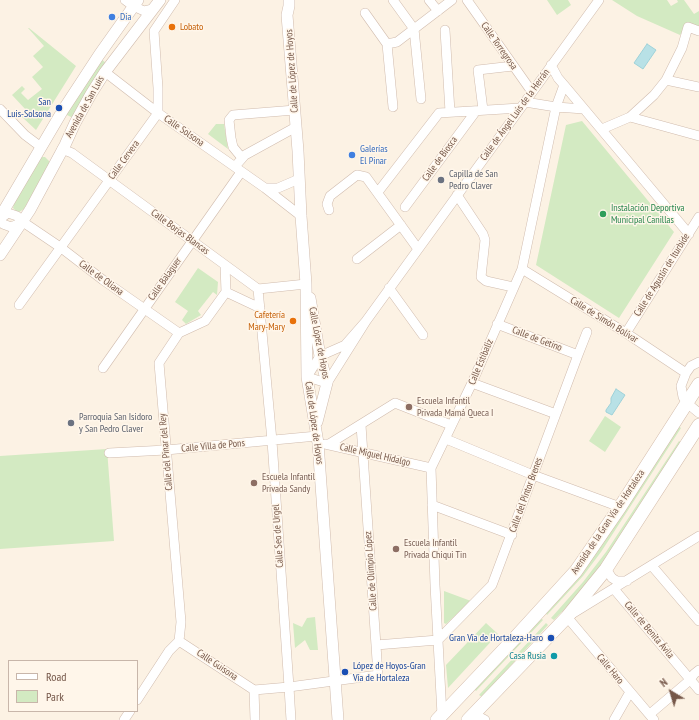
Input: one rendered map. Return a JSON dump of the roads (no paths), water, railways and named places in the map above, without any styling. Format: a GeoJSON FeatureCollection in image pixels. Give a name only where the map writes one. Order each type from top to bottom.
{"type":"FeatureCollection","features":[{"type":"Feature","properties":{"kind":"main road","name":"Avenida de la Gran Vía de Hortaleza"},"geometry":{"type":"LineString","coordinates":[[440,718],[576,571],[699,384]]}},
{"type":"Feature","properties":{"kind":"main road"},"geometry":{"type":"LineString","coordinates":[[476,718],[567,618],[606,569],[699,425]]}},
{"type":"Feature","properties":{"kind":"street"},"geometry":{"type":"LineString","coordinates":[[158,113],[158,88],[154,31],[175,0]]}},
{"type":"Feature","properties":{"kind":"street"},"geometry":{"type":"LineString","coordinates":[[283,0],[287,15]]}},
{"type":"Feature","properties":{"kind":"street"},"geometry":{"type":"LineString","coordinates":[[287,15],[289,0]]}},
{"type":"Feature","properties":{"kind":"street"},"geometry":{"type":"LineString","coordinates":[[393,0],[414,29],[421,99]]}},
{"type":"Feature","properties":{"kind":"street"},"geometry":{"type":"LineString","coordinates":[[429,0],[438,11]]}},
{"type":"Feature","properties":{"kind":"street"},"geometry":{"type":"LineString","coordinates":[[387,44],[397,42],[452,0]]}},
{"type":"Feature","properties":{"kind":"street","name":"Calle Torregrosa"},"geometry":{"type":"LineString","coordinates":[[467,0],[532,92]]}},
{"type":"Feature","properties":{"kind":"street","name":"Calle de Ángel Luis de la Herrán"},"geometry":{"type":"LineString","coordinates":[[327,383],[366,321],[389,288],[600,0]]}},
{"type":"Feature","properties":{"kind":"street"},"geometry":{"type":"LineString","coordinates":[[132,2],[144,11],[156,4]]}},
{"type":"Feature","properties":{"kind":"street","name":"Avenida de San Luis"},"geometry":{"type":"LineString","coordinates":[[23,222],[11,228],[3,224],[0,219],[59,115],[132,2]]}},
{"type":"Feature","properties":{"kind":"street","name":"Avenida de San Luis"},"geometry":{"type":"LineString","coordinates":[[0,255],[23,222],[91,94],[105,72],[156,4]]}},
{"type":"Feature","properties":{"kind":"street"},"geometry":{"type":"LineString","coordinates":[[364,13],[387,44],[393,107]]}},
{"type":"Feature","properties":{"kind":"street","name":"Calle de López de Hoyos"},"geometry":{"type":"LineString","coordinates":[[287,15],[306,284],[307,377],[320,437],[338,720]]}},
{"type":"Feature","properties":{"kind":"street"},"geometry":{"type":"LineString","coordinates":[[602,129],[630,117],[654,95],[666,80],[682,48],[688,27],[699,31]]}},
{"type":"Feature","properties":{"kind":"street"},"geometry":{"type":"LineString","coordinates":[[445,30],[450,112]]}},
{"type":"Feature","properties":{"kind":"street"},"geometry":{"type":"LineString","coordinates":[[551,65],[558,78],[689,234]]}},
{"type":"Feature","properties":{"kind":"street"},"geometry":{"type":"LineString","coordinates":[[479,111],[478,70],[514,66]]}},
{"type":"Feature","properties":{"kind":"street","name":"Calle Solsona"},"geometry":{"type":"LineString","coordinates":[[105,72],[158,113],[265,188],[301,216]]}},
{"type":"Feature","properties":{"kind":"street"},"geometry":{"type":"LineString","coordinates":[[666,80],[699,87]]}},
{"type":"Feature","properties":{"kind":"street","name":"Calle Estíbaliz"},"geometry":{"type":"LineString","coordinates":[[440,718],[431,468],[472,383],[522,269],[556,107],[564,85]]}},
{"type":"Feature","properties":{"kind":"street"},"geometry":{"type":"LineString","coordinates":[[378,192],[439,113],[479,111],[522,105],[584,109]]}},
{"type":"Feature","properties":{"kind":"street"},"geometry":{"type":"LineString","coordinates":[[0,109],[25,135],[41,146]]}},
{"type":"Feature","properties":{"kind":"street"},"geometry":{"type":"LineString","coordinates":[[242,158],[233,147],[231,138],[229,120],[233,114],[294,110]]}},
{"type":"Feature","properties":{"kind":"street","name":"Calle de Biosca"},"geometry":{"type":"LineString","coordinates":[[405,207],[479,111]]}},
{"type":"Feature","properties":{"kind":"street","name":"Calle Cervera"},"geometry":{"type":"LineString","coordinates":[[19,305],[158,113]]}},
{"type":"Feature","properties":{"kind":"street"},"geometry":{"type":"LineString","coordinates":[[630,117],[699,136]]}},
{"type":"Feature","properties":{"kind":"street","name":"Calle de López de Hoyos"},"geometry":{"type":"LineString","coordinates":[[238,169],[242,158],[245,155],[296,127]]}},
{"type":"Feature","properties":{"kind":"street","name":"Calle Borjas Blancas"},"geometry":{"type":"LineString","coordinates":[[62,149],[72,153],[258,289]]}},
{"type":"Feature","properties":{"kind":"street","name":"Calle Balaguer"},"geometry":{"type":"LineString","coordinates":[[103,368],[193,240],[238,169]]}},
{"type":"Feature","properties":{"kind":"street"},"geometry":{"type":"LineString","coordinates":[[329,210],[327,204],[330,196],[357,175],[366,177],[418,249]]}},
{"type":"Feature","properties":{"kind":"street"},"geometry":{"type":"LineString","coordinates":[[265,188],[278,188],[299,179]]}},
{"type":"Feature","properties":{"kind":"street"},"geometry":{"type":"LineString","coordinates":[[457,195],[483,234],[485,240],[481,278],[486,281],[513,287]]}},
{"type":"Feature","properties":{"kind":"street","name":"Calle de Agustín de Iturbide"},"geometry":{"type":"LineString","coordinates":[[626,333],[699,217]]}},
{"type":"Feature","properties":{"kind":"street","name":"Calle de Oliana"},"geometry":{"type":"LineString","coordinates":[[23,222],[179,333]]}},
{"type":"Feature","properties":{"kind":"street"},"geometry":{"type":"LineString","coordinates":[[360,256],[401,225]]}},
{"type":"Feature","properties":{"kind":"street"},"geometry":{"type":"LineString","coordinates":[[179,333],[205,321],[226,292],[225,265]]}},
{"type":"Feature","properties":{"kind":"street","name":"Calle de Simón Bolívar"},"geometry":{"type":"LineString","coordinates":[[522,269],[626,333],[686,373]]}},
{"type":"Feature","properties":{"kind":"street"},"geometry":{"type":"LineString","coordinates":[[258,289],[306,284]]}},
{"type":"Feature","properties":{"kind":"street","name":"Calle López de Hoyos"},"geometry":{"type":"LineString","coordinates":[[306,284],[312,302],[320,356],[327,383],[320,437]]}},
{"type":"Feature","properties":{"kind":"street"},"geometry":{"type":"LineString","coordinates":[[389,288],[423,335]]}},
{"type":"Feature","properties":{"kind":"street","name":"Calle Seo de Urgel"},"geometry":{"type":"LineString","coordinates":[[258,289],[272,441],[291,720]]}},
{"type":"Feature","properties":{"kind":"street"},"geometry":{"type":"LineString","coordinates":[[226,292],[260,308]]}},
{"type":"Feature","properties":{"kind":"street","name":"Calle de Ángel Luis de la Herrán"},"geometry":{"type":"LineString","coordinates":[[320,356],[344,345],[366,321]]}},
{"type":"Feature","properties":{"kind":"street","name":"Calle de Getino"},"geometry":{"type":"LineString","coordinates":[[497,324],[578,355]]}},
{"type":"Feature","properties":{"kind":"street","name":"Calle del Pintor Brenes"},"geometry":{"type":"LineString","coordinates":[[438,640],[492,585],[587,332]]}},
{"type":"Feature","properties":{"kind":"street","name":"Calle del Pinar del Rey"},"geometry":{"type":"LineString","coordinates":[[179,333],[159,363],[181,622],[179,641]]}},
{"type":"Feature","properties":{"kind":"street"},"geometry":{"type":"LineString","coordinates":[[320,356],[307,377],[327,383]]}},
{"type":"Feature","properties":{"kind":"street"},"geometry":{"type":"LineString","coordinates":[[699,362],[691,366],[686,373],[681,386],[683,397],[687,403],[699,413]]}},
{"type":"Feature","properties":{"kind":"street"},"geometry":{"type":"LineString","coordinates":[[472,383],[556,414]]}},
{"type":"Feature","properties":{"kind":"street"},"geometry":{"type":"LineString","coordinates":[[320,437],[361,424],[395,404],[451,425]]}},
{"type":"Feature","properties":{"kind":"street","name":"Calle de Olimpio López"},"geometry":{"type":"LineString","coordinates":[[336,680],[378,675],[361,424]]}},
{"type":"Feature","properties":{"kind":"street","name":"Calle Villa de Pons"},"geometry":{"type":"LineString","coordinates":[[109,453],[166,450],[320,437]]}},
{"type":"Feature","properties":{"kind":"street","name":"Calle Miguel Hidalgo"},"geometry":{"type":"LineString","coordinates":[[320,437],[363,452],[431,468]]}},
{"type":"Feature","properties":{"kind":"street"},"geometry":{"type":"LineString","coordinates":[[446,439],[533,475],[620,506]]}},
{"type":"Feature","properties":{"kind":"street"},"geometry":{"type":"LineString","coordinates":[[432,505],[512,535]]}},
{"type":"Feature","properties":{"kind":"street"},"geometry":{"type":"LineString","coordinates":[[567,618],[628,580],[697,541]]}},
{"type":"Feature","properties":{"kind":"street"},"geometry":{"type":"LineString","coordinates":[[652,566],[699,621]]}},
{"type":"Feature","properties":{"kind":"street"},"geometry":{"type":"LineString","coordinates":[[606,569],[612,578],[617,581],[628,580]]}},
{"type":"Feature","properties":{"kind":"street","name":"Calle de Benita Ávila"},"geometry":{"type":"LineString","coordinates":[[614,589],[699,690]]}},
{"type":"Feature","properties":{"kind":"street","name":"Calle Haro"},"geometry":{"type":"LineString","coordinates":[[567,618],[652,717]]}},
{"type":"Feature","properties":{"kind":"street"},"geometry":{"type":"LineString","coordinates":[[376,645],[438,640]]}},
{"type":"Feature","properties":{"kind":"street"},"geometry":{"type":"LineString","coordinates":[[138,698],[169,651],[179,641]]}},
{"type":"Feature","properties":{"kind":"street","name":"Calle Guisona"},"geometry":{"type":"LineString","coordinates":[[179,641],[254,690]]}},
{"type":"Feature","properties":{"kind":"street"},"geometry":{"type":"LineString","coordinates":[[652,717],[699,670]]}},
{"type":"Feature","properties":{"kind":"street"},"geometry":{"type":"LineString","coordinates":[[255,720],[254,690],[289,687],[336,680]]}},
{"type":"Feature","properties":{"kind":"street"},"geometry":{"type":"LineString","coordinates":[[614,720],[630,692]]}},
{"type":"Feature","properties":{"kind":"water"},"geometry":{"type":"Polygon","coordinates":[[[647,44],[656,50],[643,69],[634,63],[647,44]]]}},
{"type":"Feature","properties":{"kind":"water"},"geometry":{"type":"Polygon","coordinates":[[[616,389],[625,395],[612,415],[606,412],[606,410],[611,403],[611,398],[616,389]]]}},
{"type":"Feature","properties":{"kind":"place","name":"Dia"},"geometry":{"type":"Point","coordinates":[112,17]}},
{"type":"Feature","properties":{"kind":"place","name":"Lobato"},"geometry":{"type":"Point","coordinates":[172,27]}},
{"type":"Feature","properties":{"kind":"place","name":"San Luis-Solsona"},"geometry":{"type":"Point","coordinates":[59,108]}},
{"type":"Feature","properties":{"kind":"place","name":"Galerías El Pinar"},"geometry":{"type":"Point","coordinates":[352,155]}},
{"type":"Feature","properties":{"kind":"place","name":"Capilla de San Pedro Claver"},"geometry":{"type":"Point","coordinates":[441,180]}},
{"type":"Feature","properties":{"kind":"place","name":"Instalación Deportiva Municipal Canillas"},"geometry":{"type":"Point","coordinates":[603,214]}},
{"type":"Feature","properties":{"kind":"place","name":"Cafetería Mary-Mary"},"geometry":{"type":"Point","coordinates":[293,321]}},
{"type":"Feature","properties":{"kind":"place","name":"Escuela Infantil Privada Mamá Queca I"},"geometry":{"type":"Point","coordinates":[409,407]}},
{"type":"Feature","properties":{"kind":"place","name":"Parroquia San Isidoro y San Pedro Claver"},"geometry":{"type":"Point","coordinates":[71,423]}},
{"type":"Feature","properties":{"kind":"place","name":"Escuela Infantil Privada Sandy"},"geometry":{"type":"Point","coordinates":[254,483]}},
{"type":"Feature","properties":{"kind":"place","name":"Escuela Infantil Privada Chiqui Tin"},"geometry":{"type":"Point","coordinates":[396,549]}},
{"type":"Feature","properties":{"kind":"place","name":"Gran Vía de Hortaleza-Haro"},"geometry":{"type":"Point","coordinates":[551,638]}},
{"type":"Feature","properties":{"kind":"place","name":"Casa Rusia"},"geometry":{"type":"Point","coordinates":[554,656]}},
{"type":"Feature","properties":{"kind":"place","name":"López de Hoyos-Gran Vía de Hortaleza"},"geometry":{"type":"Point","coordinates":[345,672]}}]}
